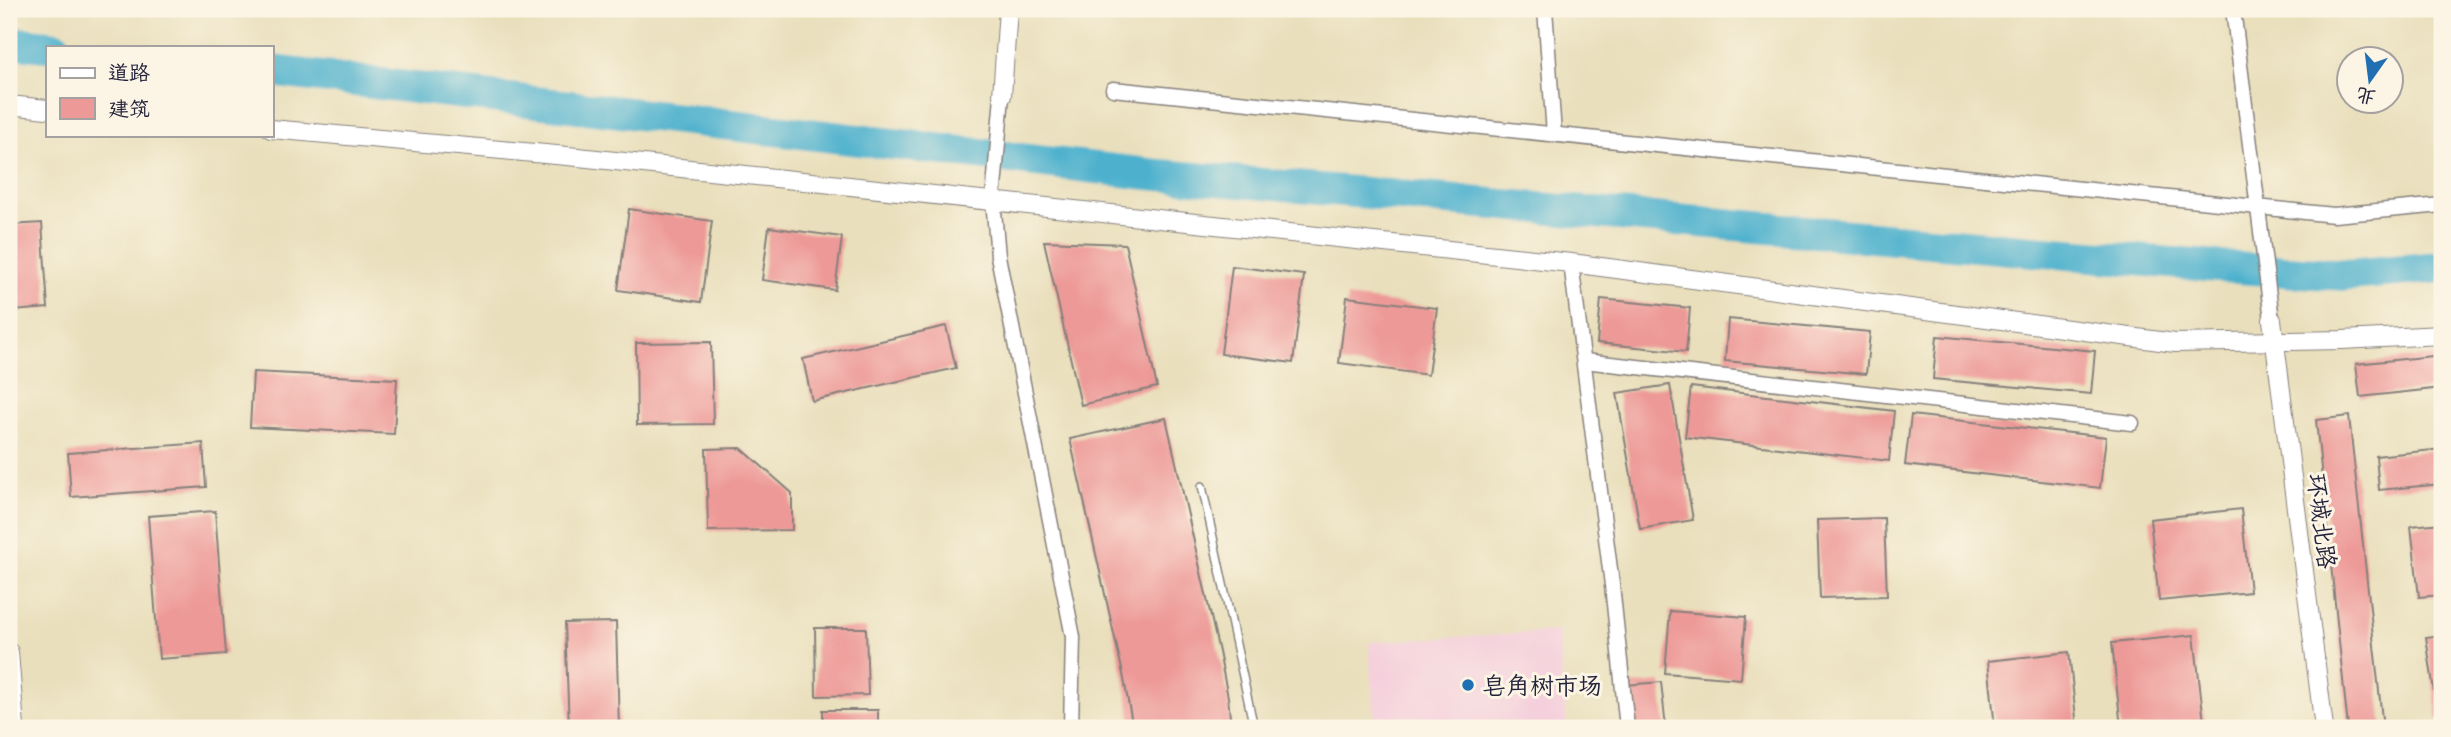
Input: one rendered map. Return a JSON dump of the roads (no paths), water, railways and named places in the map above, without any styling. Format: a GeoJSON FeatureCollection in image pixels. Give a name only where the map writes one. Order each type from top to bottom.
{"type":"FeatureCollection","features":[{"type":"Feature","properties":{"kind":"street"},"geometry":{"type":"LineString","coordinates":[[1008,9],[993,200],[998,256],[1073,637],[1070,728]]}},
{"type":"Feature","properties":{"kind":"street"},"geometry":{"type":"LineString","coordinates":[[1545,9],[1554,134]]}},
{"type":"Feature","properties":{"kind":"street"},"geometry":{"type":"LineString","coordinates":[[2233,9],[2272,320]]}},
{"type":"Feature","properties":{"kind":"street"},"geometry":{"type":"LineString","coordinates":[[1113,89],[2258,205],[2334,215],[2442,205]]}},
{"type":"Feature","properties":{"kind":"street"},"geometry":{"type":"LineString","coordinates":[[9,105],[46,109]]}},
{"type":"Feature","properties":{"kind":"street"},"geometry":{"type":"LineString","coordinates":[[273,129],[579,157],[1571,263],[2175,343],[2442,335]]}},
{"type":"Feature","properties":{"kind":"street"},"geometry":{"type":"LineString","coordinates":[[1571,263],[1612,585],[1627,728]]}},
{"type":"Feature","properties":{"kind":"street","name":"环城北路"},"geometry":{"type":"LineString","coordinates":[[2272,320],[2324,728]]}},
{"type":"Feature","properties":{"kind":"street"},"geometry":{"type":"LineString","coordinates":[[1584,361],[2132,423]]}},
{"type":"Feature","properties":{"kind":"street"},"geometry":{"type":"LineString","coordinates":[[9,652],[15,728]]}},
{"type":"Feature","properties":{"kind":"lane"},"geometry":{"type":"LineString","coordinates":[[1202,486],[1254,728]]}},
{"type":"Feature","properties":{"kind":"waterway"},"geometry":{"type":"LineString","coordinates":[[9,42],[47,46]]}},
{"type":"Feature","properties":{"kind":"waterway"},"geometry":{"type":"LineString","coordinates":[[273,71],[1148,174],[2206,266],[2347,275],[2442,267]]}},
{"type":"Feature","properties":{"kind":"place","name":"皂角树市场"},"geometry":{"type":"Point","coordinates":[1468,685]}}]}
